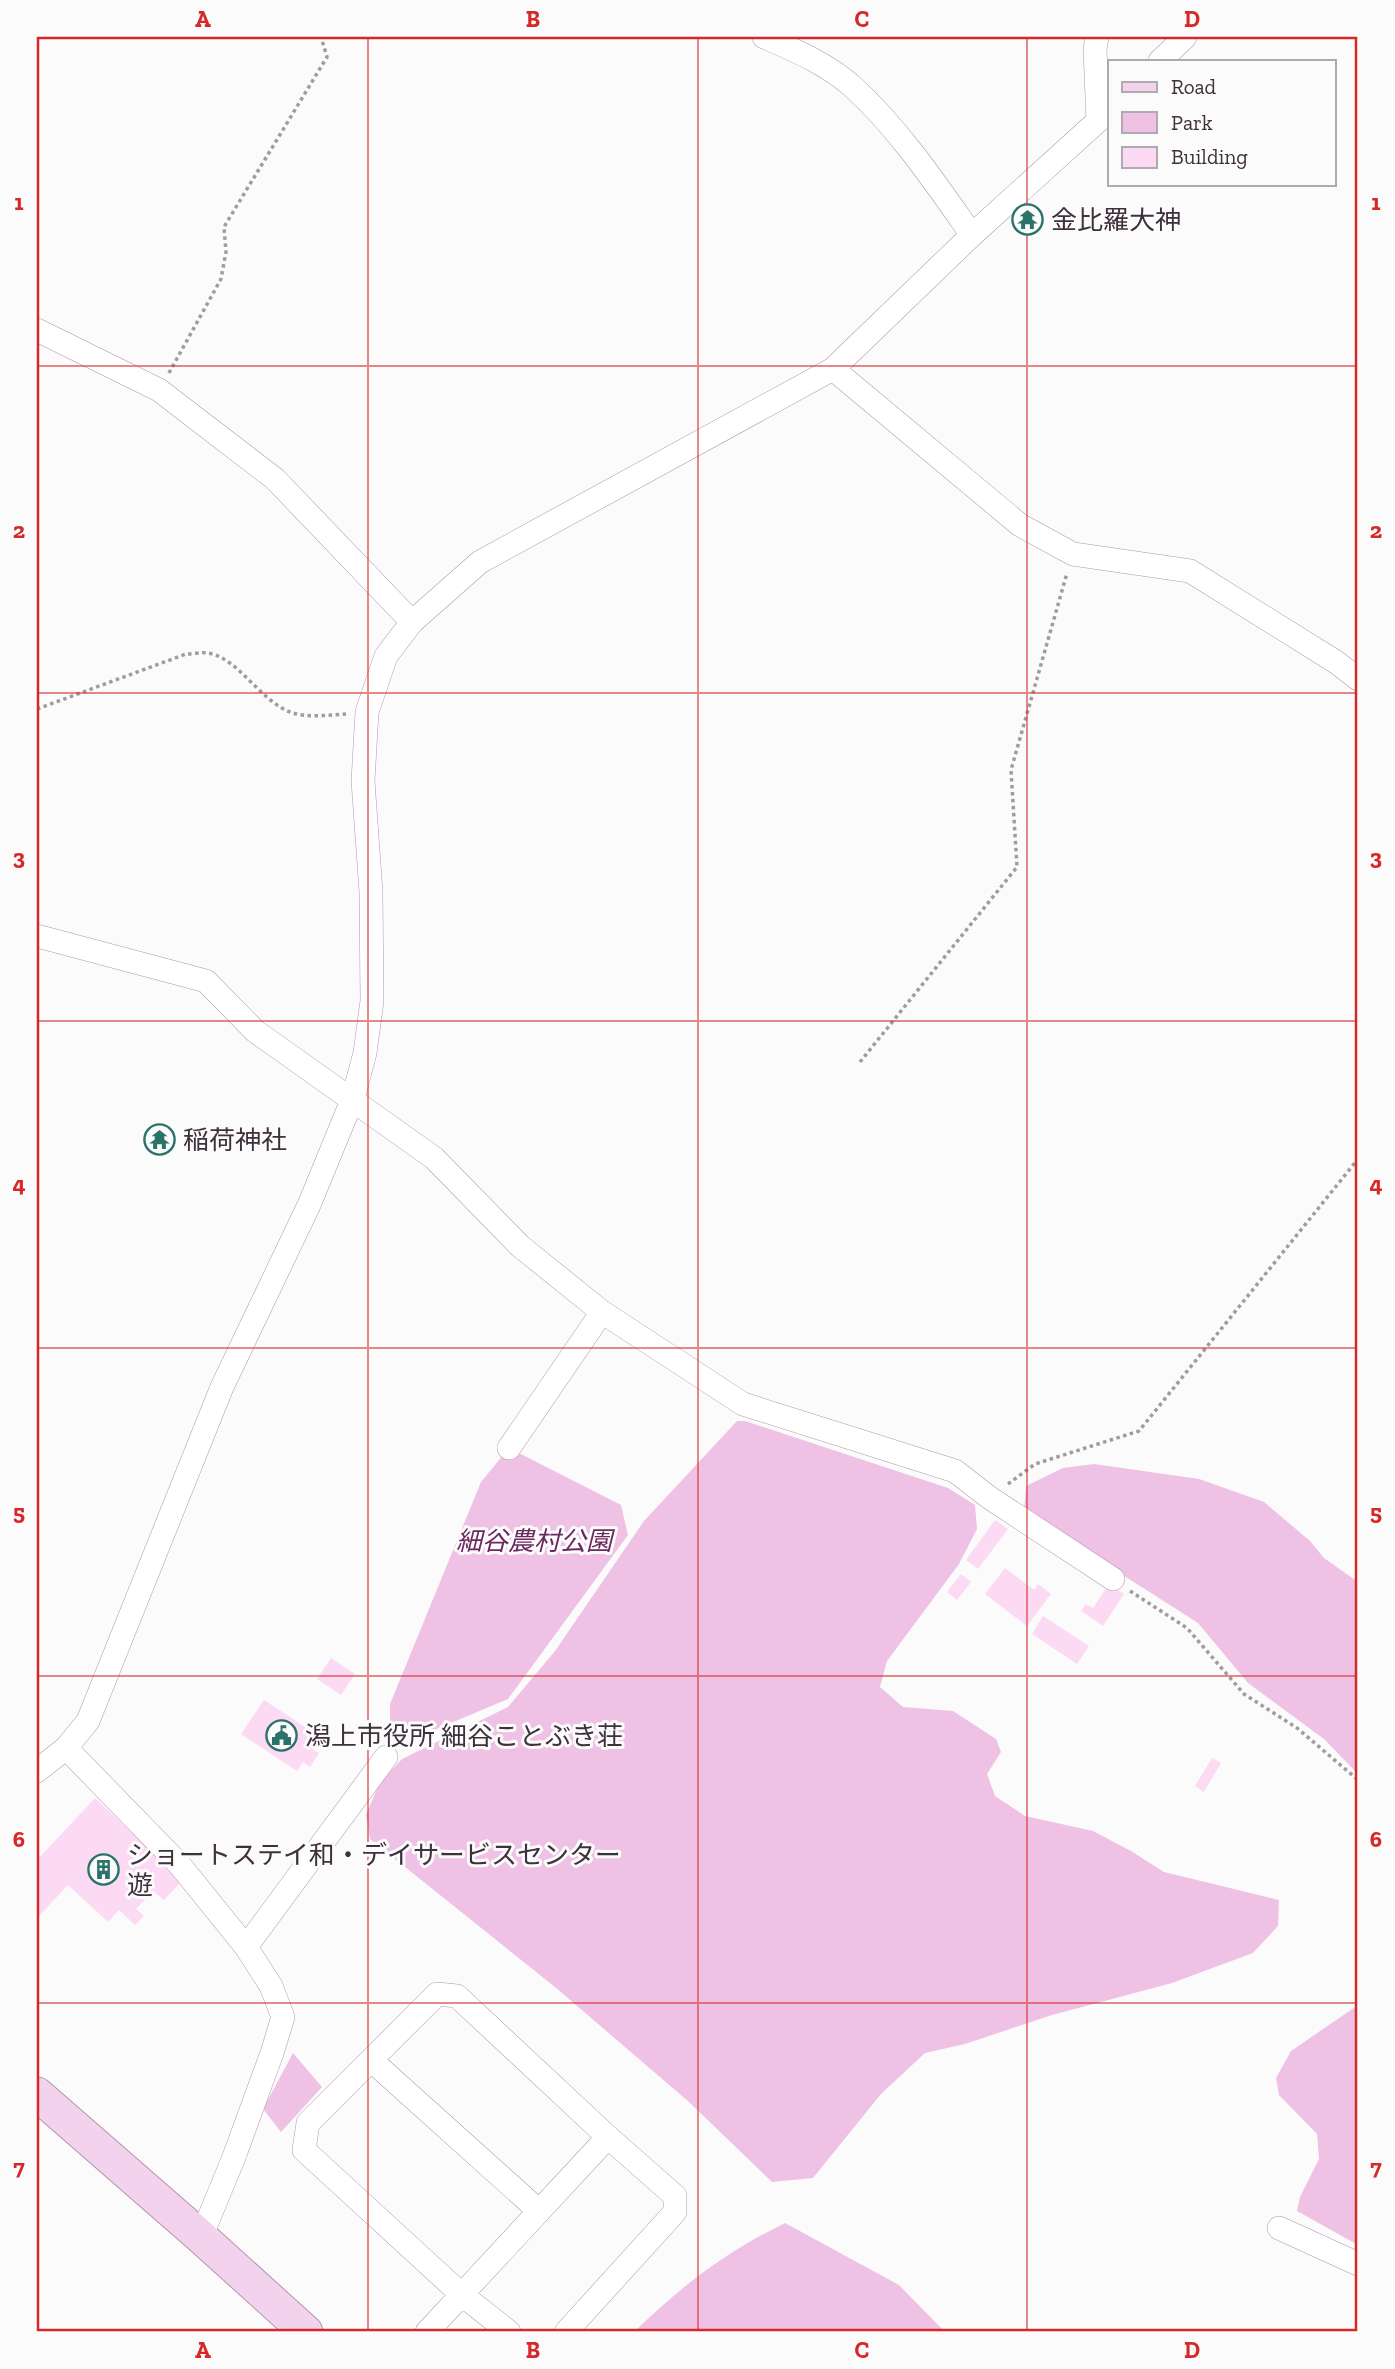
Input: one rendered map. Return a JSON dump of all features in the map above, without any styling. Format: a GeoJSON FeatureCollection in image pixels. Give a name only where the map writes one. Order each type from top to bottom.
{"type":"FeatureCollection","features":[{"type":"Feature","properties":{"kind":"street"},"geometry":{"type":"LineString","coordinates":[[764,37],[804,54],[852,86],[920,161],[972,235]]}},
{"type":"Feature","properties":{"kind":"street"},"geometry":{"type":"LineString","coordinates":[[37,1771],[66,1748],[88,1721],[222,1387],[309,1205],[353,1098],[365,1054],[372,1001],[371,892],[363,781],[367,712],[386,656],[412,622],[480,562],[833,369],[972,235],[1104,115],[1095,49],[1097,37]]}},
{"type":"Feature","properties":{"kind":"street"},"geometry":{"type":"LineString","coordinates":[[1161,60],[1185,37]]}},
{"type":"Feature","properties":{"kind":"street"},"geometry":{"type":"LineString","coordinates":[[37,330],[159,390],[275,479],[412,622]]}},
{"type":"Feature","properties":{"kind":"street"},"geometry":{"type":"LineString","coordinates":[[833,369],[1020,525],[1073,554],[1190,571],[1336,662],[1358,679]]}},
{"type":"Feature","properties":{"kind":"street"},"geometry":{"type":"LineString","coordinates":[[37,936],[206,981],[255,1031],[434,1158],[520,1246],[602,1312],[743,1404],[955,1471],[1113,1579]]}},
{"type":"Feature","properties":{"kind":"street"},"geometry":{"type":"LineString","coordinates":[[509,1448],[602,1312]]}},
{"type":"Feature","properties":{"kind":"street"},"geometry":{"type":"LineString","coordinates":[[66,1748],[179,1864],[246,1947],[271,1986],[283,2017],[239,2144],[201,2237]]}},
{"type":"Feature","properties":{"kind":"street"},"geometry":{"type":"LineString","coordinates":[[246,1947],[386,1757]]}},
{"type":"Feature","properties":{"kind":"street"},"geometry":{"type":"LineString","coordinates":[[509,2332],[461,2294],[304,2150],[308,2123],[437,1994],[457,1996],[675,2196],[675,2212],[566,2332]]}},
{"type":"Feature","properties":{"kind":"street"},"geometry":{"type":"LineString","coordinates":[[371,2060],[539,2211]]}},
{"type":"Feature","properties":{"kind":"street"},"geometry":{"type":"LineString","coordinates":[[37,2094],[306,2332]]}},
{"type":"Feature","properties":{"kind":"street"},"geometry":{"type":"LineString","coordinates":[[427,2332],[608,2137]]}},
{"type":"Feature","properties":{"kind":"street"},"geometry":{"type":"LineString","coordinates":[[1279,2228],[1358,2264]]}},
{"type":"Feature","properties":{"kind":"path"},"geometry":{"type":"LineString","coordinates":[[159,390],[221,279],[226,253],[224,226],[327,57],[321,37]]}},
{"type":"Feature","properties":{"kind":"path"},"geometry":{"type":"LineString","coordinates":[[860,1062],[1017,867],[1011,770],[1073,554]]}},
{"type":"Feature","properties":{"kind":"path"},"geometry":{"type":"LineString","coordinates":[[37,709],[186,654],[209,653],[225,661],[272,702],[293,713],[321,715],[367,712]]}},
{"type":"Feature","properties":{"kind":"path"},"geometry":{"type":"LineString","coordinates":[[990,1497],[1035,1464],[1139,1431],[1358,1159]]}},
{"type":"Feature","properties":{"kind":"path"},"geometry":{"type":"LineString","coordinates":[[1113,1579],[1187,1628],[1244,1694],[1297,1728],[1358,1780]]}},
{"type":"Feature","properties":{"kind":"green space"},"geometry":{"type":"Polygon","coordinates":[[[737,1421],[745,1421],[948,1488],[975,1505],[977,1529],[959,1564],[887,1661],[880,1687],[903,1707],[953,1711],[996,1739],[1001,1752],[987,1774],[995,1796],[1025,1816],[1093,1831],[1164,1872],[1279,1900],[1278,1926],[1253,1953],[1172,1983],[1052,2015],[965,2044],[925,2053],[881,2094],[813,2178],[772,2182],[689,2102],[555,1987],[370,1839],[366,1815],[380,1782],[402,1759],[508,1707],[555,1651],[644,1521],[737,1421]]]}},
{"type":"Feature","properties":{"kind":"green space","name":"細谷農村公園"},"geometry":{"type":"Polygon","coordinates":[[[509,1448],[621,1505],[628,1535],[508,1699],[413,1739],[390,1730],[390,1704],[481,1482],[509,1448]]]}},
{"type":"Feature","properties":{"kind":"green space"},"geometry":{"type":"Polygon","coordinates":[[[1094,1464],[1199,1479],[1264,1502],[1310,1541],[1324,1558],[1358,1582],[1358,1774],[1324,1739],[1248,1683],[1198,1623],[1024,1512],[1026,1486],[1063,1468],[1094,1464]]]}},
{"type":"Feature","properties":{"kind":"green space"},"geometry":{"type":"Polygon","coordinates":[[[1358,2005],[1358,2245],[1297,2211],[1300,2197],[1319,2159],[1317,2134],[1279,2095],[1276,2078],[1291,2051],[1358,2005]]]}},
{"type":"Feature","properties":{"kind":"green space"},"geometry":{"type":"Polygon","coordinates":[[[293,2053],[322,2087],[281,2132],[263,2109],[293,2053]]]}},
{"type":"Feature","properties":{"kind":"green space"},"geometry":{"type":"Polygon","coordinates":[[[785,2223],[899,2285],[945,2332],[634,2332],[705,2271],[785,2223]]]}},
{"type":"Feature","properties":{"kind":"building"},"geometry":{"type":"Polygon","coordinates":[[[995,1520],[1008,1529],[978,1569],[966,1560],[995,1520]]]}},
{"type":"Feature","properties":{"kind":"building"},"geometry":{"type":"Polygon","coordinates":[[[1005,1568],[1034,1590],[1038,1584],[1051,1594],[1027,1626],[985,1594],[1005,1568]]]}},
{"type":"Feature","properties":{"kind":"building"},"geometry":{"type":"Polygon","coordinates":[[[961,1574],[971,1582],[957,1600],[947,1592],[961,1574]]]}},
{"type":"Feature","properties":{"kind":"building"},"geometry":{"type":"Polygon","coordinates":[[[1109,1584],[1124,1594],[1103,1626],[1081,1611],[1086,1604],[1093,1608],[1109,1584]]]}},
{"type":"Feature","properties":{"kind":"building"},"geometry":{"type":"Polygon","coordinates":[[[1043,1616],[1089,1646],[1077,1664],[1032,1634],[1043,1616]]]}},
{"type":"Feature","properties":{"kind":"building"},"geometry":{"type":"Polygon","coordinates":[[[331,1658],[355,1674],[341,1695],[317,1679],[331,1658]]]}},
{"type":"Feature","properties":{"kind":"building","name":"潟上市役所 細谷ことぶき荘"},"geometry":{"type":"Polygon","coordinates":[[[264,1700],[322,1738],[314,1750],[319,1753],[310,1767],[303,1762],[297,1771],[241,1734],[264,1700]]]}},
{"type":"Feature","properties":{"kind":"building"},"geometry":{"type":"Polygon","coordinates":[[[1212,1758],[1221,1763],[1204,1792],[1195,1786],[1212,1758]]]}},
{"type":"Feature","properties":{"kind":"building","name":"ショートステイ和・デイサービスセンター 遊"},"geometry":{"type":"Polygon","coordinates":[[[95,1798],[183,1880],[164,1900],[153,1891],[136,1909],[144,1916],[135,1925],[119,1910],[108,1922],[68,1885],[37,1918],[37,1860],[95,1798]]]}},
{"type":"Feature","properties":{"kind":"place","name":"金比羅大神"},"geometry":{"type":"Point","coordinates":[1028,220]}},
{"type":"Feature","properties":{"kind":"place","name":"稲荷神社"},"geometry":{"type":"Point","coordinates":[160,1140]}},
{"type":"Feature","properties":{"kind":"place","name":"潟上市役所 細谷ことぶき荘"},"geometry":{"type":"Point","coordinates":[282,1736]}},
{"type":"Feature","properties":{"kind":"place","name":"ショートステイ和・デイサービスセンター 遊"},"geometry":{"type":"Point","coordinates":[104,1870]}}]}
